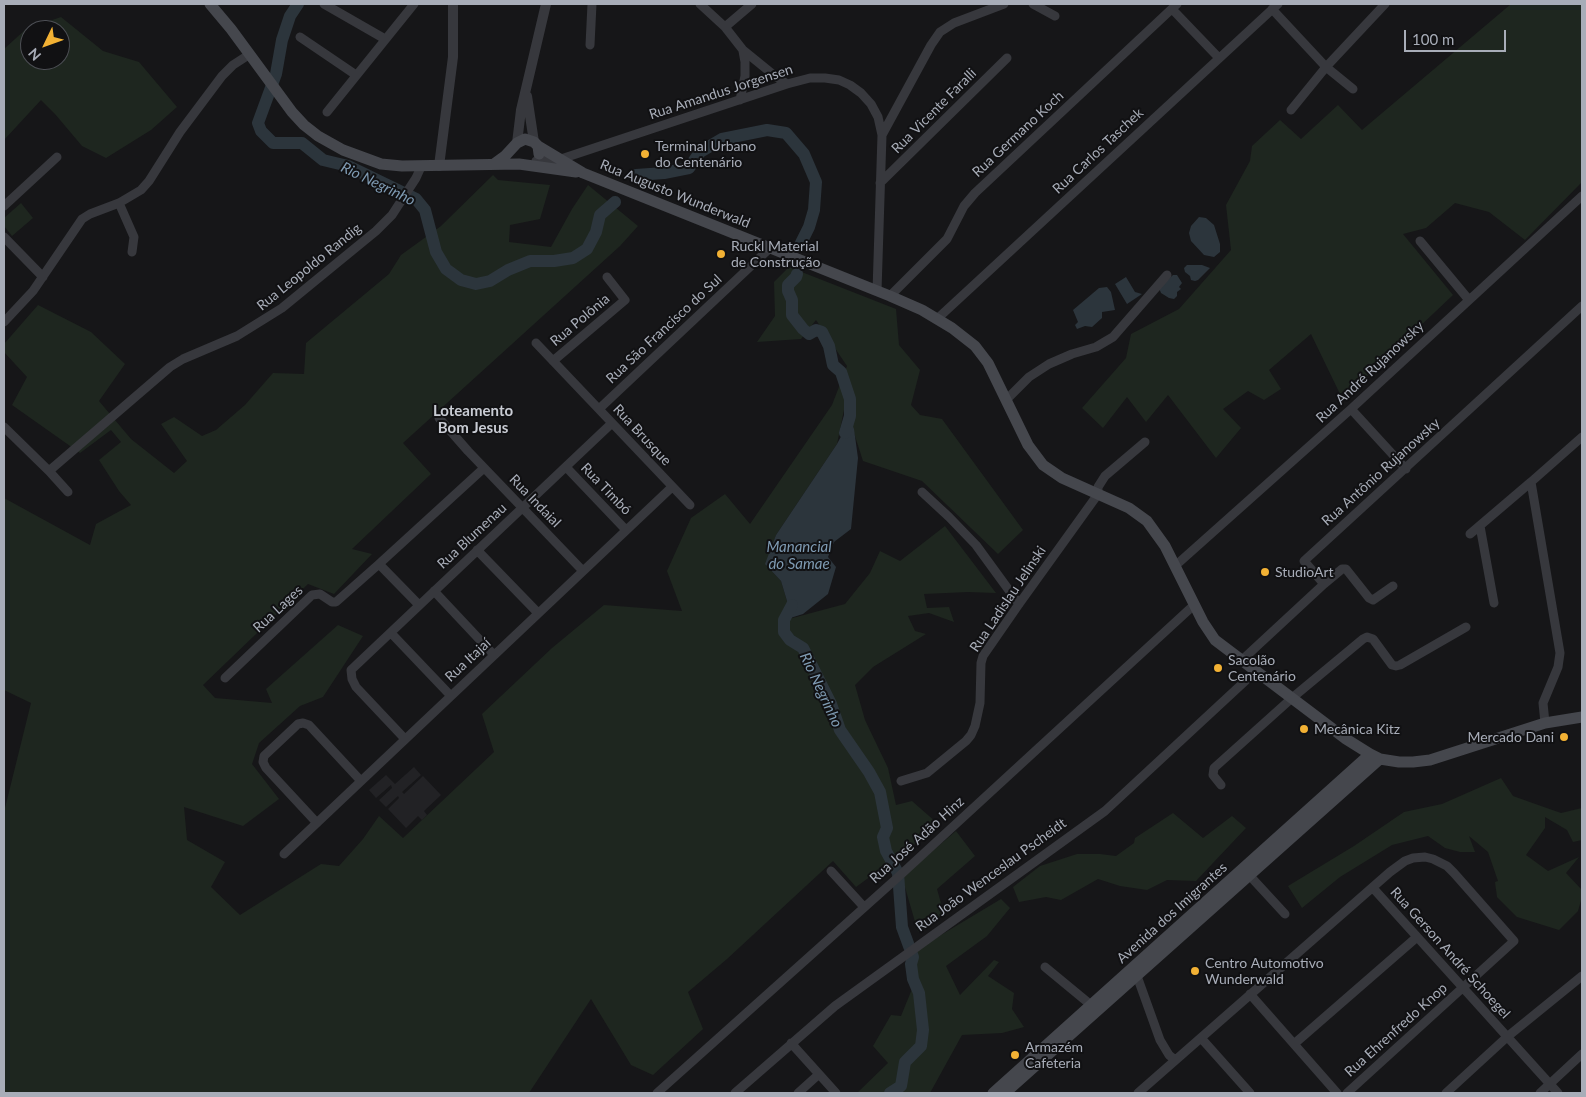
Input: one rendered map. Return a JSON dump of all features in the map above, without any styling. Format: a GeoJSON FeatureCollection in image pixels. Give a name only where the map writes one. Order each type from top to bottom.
{"type":"FeatureCollection","features":[{"type":"Feature","properties":{"kind":"main road","name":"Rua Augusto Wunderwald"},"geometry":{"type":"LineString","coordinates":[[210,4],[304,125],[331,144],[381,164],[421,167],[528,163],[583,173]]}},
{"type":"Feature","properties":{"kind":"main road"},"geometry":{"type":"LineString","coordinates":[[492,164],[501,160],[515,145],[525,139],[536,144],[538,156],[528,163],[513,156],[515,145]]}},
{"type":"Feature","properties":{"kind":"main road","name":"Rua Augusto Wunderwald"},"geometry":{"type":"LineString","coordinates":[[536,144],[583,173],[890,296],[937,319],[965,338],[979,351],[996,377],[1028,445],[1043,464],[1062,478],[1129,508],[1147,521],[1159,536],[1203,622],[1215,640],[1346,740],[1375,757],[1406,762],[1430,760],[1545,723],[1582,717]]}},
{"type":"Feature","properties":{"kind":"main road","name":"Avenida dos Imigrantes"},"geometry":{"type":"LineString","coordinates":[[1006,1093],[1137,976],[1248,871],[1375,757]]}},
{"type":"Feature","properties":{"kind":"main road","name":"Avenida dos Imigrantes"},"geometry":{"type":"LineString","coordinates":[[993,1093],[1091,1005],[1248,871]]}},
{"type":"Feature","properties":{"kind":"main road"},"geometry":{"type":"LineString","coordinates":[[1059,1046],[1067,1035],[1065,1029]]}},
{"type":"Feature","properties":{"kind":"main road"},"geometry":{"type":"LineString","coordinates":[[1023,1078],[1018,1075],[1025,1064]]}},
{"type":"Feature","properties":{"kind":"street"},"geometry":{"type":"LineString","coordinates":[[324,4],[385,39]]}},
{"type":"Feature","properties":{"kind":"street"},"geometry":{"type":"LineString","coordinates":[[327,112],[414,4]]}},
{"type":"Feature","properties":{"kind":"street"},"geometry":{"type":"LineString","coordinates":[[439,166],[453,57],[453,4]]}},
{"type":"Feature","properties":{"kind":"street"},"geometry":{"type":"LineString","coordinates":[[515,145],[526,87],[546,4]]}},
{"type":"Feature","properties":{"kind":"street"},"geometry":{"type":"LineString","coordinates":[[590,45],[592,4]]}},
{"type":"Feature","properties":{"kind":"street"},"geometry":{"type":"LineString","coordinates":[[700,4],[726,28],[743,50],[787,84]]}},
{"type":"Feature","properties":{"kind":"street"},"geometry":{"type":"LineString","coordinates":[[726,28],[752,4]]}},
{"type":"Feature","properties":{"kind":"street"},"geometry":{"type":"LineString","coordinates":[[882,135],[940,32],[954,23],[1004,4]]}},
{"type":"Feature","properties":{"kind":"street"},"geometry":{"type":"LineString","coordinates":[[1033,4],[1054,16]]}},
{"type":"Feature","properties":{"kind":"street"},"geometry":{"type":"LineString","coordinates":[[1291,110],[1326,67],[1385,4]]}},
{"type":"Feature","properties":{"kind":"street"},"geometry":{"type":"LineString","coordinates":[[1175,6],[1219,58]]}},
{"type":"Feature","properties":{"kind":"street","name":"Rua Germano Koch"},"geometry":{"type":"LineString","coordinates":[[890,296],[947,239],[964,206],[975,193],[1175,6]]}},
{"type":"Feature","properties":{"kind":"street"},"geometry":{"type":"LineString","coordinates":[[1275,6],[1326,67],[1352,89]]}},
{"type":"Feature","properties":{"kind":"street","name":"Rua Carlos Taschek"},"geometry":{"type":"LineString","coordinates":[[937,319],[1275,6]]}},
{"type":"Feature","properties":{"kind":"street"},"geometry":{"type":"LineString","coordinates":[[300,36],[356,75]]}},
{"type":"Feature","properties":{"kind":"street"},"geometry":{"type":"LineString","coordinates":[[740,100],[745,76],[743,50]]}},
{"type":"Feature","properties":{"kind":"street"},"geometry":{"type":"LineString","coordinates":[[4,322],[24,302],[44,277],[82,219],[119,203],[141,190],[180,132],[222,76],[233,64],[250,54]]}},
{"type":"Feature","properties":{"kind":"street","name":"Rua Vicente Faralli"},"geometry":{"type":"LineString","coordinates":[[880,183],[1007,58]]}},
{"type":"Feature","properties":{"kind":"street","name":"Rua Amandus Jorgensen"},"geometry":{"type":"LineString","coordinates":[[528,163],[561,160],[787,84],[810,78],[839,80],[861,93],[871,104],[878,117],[882,135],[877,291]]}},
{"type":"Feature","properties":{"kind":"street"},"geometry":{"type":"LineString","coordinates":[[526,87],[536,144]]}},
{"type":"Feature","properties":{"kind":"street"},"geometry":{"type":"LineString","coordinates":[[4,206],[57,157]]}},
{"type":"Feature","properties":{"kind":"street","name":"Rua Leopoldo Randig"},"geometry":{"type":"LineString","coordinates":[[50,471],[170,367],[183,359],[237,336],[282,308],[376,231],[392,215],[421,167]]}},
{"type":"Feature","properties":{"kind":"street","name":"Rua André Rujanowsky"},"geometry":{"type":"LineString","coordinates":[[1175,566],[1351,409],[1582,196]]}},
{"type":"Feature","properties":{"kind":"street"},"geometry":{"type":"LineString","coordinates":[[119,203],[134,238],[132,252]]}},
{"type":"Feature","properties":{"kind":"street"},"geometry":{"type":"LineString","coordinates":[[4,237],[44,277]]}},
{"type":"Feature","properties":{"kind":"street"},"geometry":{"type":"LineString","coordinates":[[1420,241],[1470,300]]}},
{"type":"Feature","properties":{"kind":"street","name":"Rua São Francisco do Sul"},"geometry":{"type":"LineString","coordinates":[[599,410],[770,248]]}},
{"type":"Feature","properties":{"kind":"street"},"geometry":{"type":"LineString","coordinates":[[1006,399],[1029,377],[1049,364],[1072,354],[1096,347],[1113,337],[1167,275]]}},
{"type":"Feature","properties":{"kind":"street","name":"Rua Polônia"},"geometry":{"type":"LineString","coordinates":[[553,361],[625,300],[607,277]]}},
{"type":"Feature","properties":{"kind":"street","name":"Rua Antônio Rujanowsky"},"geometry":{"type":"LineString","coordinates":[[1324,584],[1304,561],[1582,306]]}},
{"type":"Feature","properties":{"kind":"street","name":"Rua Brusque"},"geometry":{"type":"LineString","coordinates":[[536,342],[690,505]]}},
{"type":"Feature","properties":{"kind":"street"},"geometry":{"type":"LineString","coordinates":[[1351,409],[1406,469]]}},
{"type":"Feature","properties":{"kind":"street","name":"Rua Indaial"},"geometry":{"type":"LineString","coordinates":[[439,418],[583,571]]}},
{"type":"Feature","properties":{"kind":"street","name":"Rua Blumenau"},"geometry":{"type":"LineString","coordinates":[[405,740],[356,687],[352,679],[351,670],[612,423]]}},
{"type":"Feature","properties":{"kind":"street"},"geometry":{"type":"LineString","coordinates":[[4,427],[50,471],[68,492]]}},
{"type":"Feature","properties":{"kind":"street"},"geometry":{"type":"LineString","coordinates":[[1470,534],[1582,437]]}},
{"type":"Feature","properties":{"kind":"street","name":"Rua Ladislau Jelinski"},"geometry":{"type":"LineString","coordinates":[[901,781],[927,773],[971,735],[980,703],[981,663],[983,656],[1098,494],[1098,487],[1105,476],[1144,442]]}},
{"type":"Feature","properties":{"kind":"street","name":"Rua Timbó"},"geometry":{"type":"LineString","coordinates":[[566,467],[626,530]]}},
{"type":"Feature","properties":{"kind":"street"},"geometry":{"type":"LineString","coordinates":[[419,605],[380,564],[484,468]]}},
{"type":"Feature","properties":{"kind":"street"},"geometry":{"type":"LineString","coordinates":[[1531,482],[1560,653],[1558,667],[1543,703],[1545,723]]}},
{"type":"Feature","properties":{"kind":"street","name":"Rua Itajaí"},"geometry":{"type":"LineString","coordinates":[[284,854],[672,487]]}},
{"type":"Feature","properties":{"kind":"street"},"geometry":{"type":"LineString","coordinates":[[922,492],[976,545],[1019,604]]}},
{"type":"Feature","properties":{"kind":"street"},"geometry":{"type":"LineString","coordinates":[[1480,526],[1494,603]]}},
{"type":"Feature","properties":{"kind":"street"},"geometry":{"type":"LineString","coordinates":[[477,550],[538,613]]}},
{"type":"Feature","properties":{"kind":"street","name":"Rua Lages"},"geometry":{"type":"LineString","coordinates":[[224,678],[312,595],[320,594],[332,602],[336,602],[380,564]]}},
{"type":"Feature","properties":{"kind":"street"},"geometry":{"type":"LineString","coordinates":[[1242,660],[1342,569],[1346,569],[1369,598],[1373,600],[1394,586]]}},
{"type":"Feature","properties":{"kind":"street"},"geometry":{"type":"LineString","coordinates":[[434,592],[494,654]]}},
{"type":"Feature","properties":{"kind":"street","name":"Rua José Adão Hinz"},"geometry":{"type":"LineString","coordinates":[[657,1093],[906,870],[1194,605]]}},
{"type":"Feature","properties":{"kind":"street"},"geometry":{"type":"LineString","coordinates":[[1221,785],[1213,775],[1214,768],[1292,698],[1363,639],[1367,637],[1373,639],[1392,665],[1396,666],[1466,626]]}},
{"type":"Feature","properties":{"kind":"street"},"geometry":{"type":"LineString","coordinates":[[390,632],[451,696]]}},
{"type":"Feature","properties":{"kind":"street","name":"Rua João Wenceslau Pscheidt"},"geometry":{"type":"LineString","coordinates":[[735,1093],[835,1006],[1104,810],[1256,671]]}},
{"type":"Feature","properties":{"kind":"street"},"geometry":{"type":"LineString","coordinates":[[317,823],[266,768],[263,762],[264,756],[298,724],[303,722],[361,781]]}},
{"type":"Feature","properties":{"kind":"street","name":"Rua Ehrenfredo Knop"},"geometry":{"type":"LineString","coordinates":[[1347,1093],[1514,942],[1447,866],[1425,857],[1406,861],[1390,872],[1373,888]]}},
{"type":"Feature","properties":{"kind":"street"},"geometry":{"type":"LineString","coordinates":[[831,871],[864,906]]}},
{"type":"Feature","properties":{"kind":"street"},"geometry":{"type":"LineString","coordinates":[[1248,871],[1285,914]]}},
{"type":"Feature","properties":{"kind":"street"},"geometry":{"type":"LineString","coordinates":[[1138,1093],[1373,888]]}},
{"type":"Feature","properties":{"kind":"street","name":"Rua Gerson André Schoegel"},"geometry":{"type":"LineString","coordinates":[[1373,888],[1558,1093]]}},
{"type":"Feature","properties":{"kind":"street"},"geometry":{"type":"LineString","coordinates":[[1294,1044],[1417,937]]}},
{"type":"Feature","properties":{"kind":"street"},"geometry":{"type":"LineString","coordinates":[[1045,967],[1091,1005]]}},
{"type":"Feature","properties":{"kind":"street"},"geometry":{"type":"LineString","coordinates":[[1137,976],[1160,1040],[1169,1055],[1175,1060]]}},
{"type":"Feature","properties":{"kind":"street"},"geometry":{"type":"LineString","coordinates":[[1446,1093],[1507,1037],[1582,976]]}},
{"type":"Feature","properties":{"kind":"street"},"geometry":{"type":"LineString","coordinates":[[1250,994],[1337,1093]]}},
{"type":"Feature","properties":{"kind":"street"},"geometry":{"type":"LineString","coordinates":[[1201,1038],[1246,1092]]}},
{"type":"Feature","properties":{"kind":"street"},"geometry":{"type":"LineString","coordinates":[[792,1043],[818,1075],[836,1093]]}},
{"type":"Feature","properties":{"kind":"street"},"geometry":{"type":"LineString","coordinates":[[1540,1093],[1582,1054]]}},
{"type":"Feature","properties":{"kind":"street"},"geometry":{"type":"LineString","coordinates":[[798,1093],[818,1075]]}},
{"type":"Feature","properties":{"kind":"shaded area"},"geometry":{"type":"Polygon","coordinates":[[[1511,4],[1582,4],[1582,182],[1525,240],[1489,212],[1455,203],[1426,228],[1403,234],[1453,295],[1362,381],[1340,394],[1311,334],[1269,370],[1281,389],[1264,400],[1248,391],[1223,409],[1241,428],[1216,458],[1168,395],[1146,422],[1127,397],[1103,428],[1082,408],[1126,358],[1131,334],[1179,309],[1231,250],[1226,205],[1250,161],[1252,146],[1280,120],[1301,139],[1338,105],[1362,130],[1511,4]]]}},
{"type":"Feature","properties":{"kind":"shaded area"},"geometry":{"type":"Polygon","coordinates":[[[61,17],[65,20],[52,20],[61,17]]]}},
{"type":"Feature","properties":{"kind":"shaded area"},"geometry":{"type":"Polygon","coordinates":[[[70,24],[103,51],[139,62],[177,107],[151,130],[106,158],[82,146],[41,100],[4,140],[4,49],[20,34],[20,70],[70,70],[70,24]]]}},
{"type":"Feature","properties":{"kind":"shaded area"},"geometry":{"type":"Polygon","coordinates":[[[493,175],[498,180],[550,185],[540,219],[510,225],[509,242],[551,247],[588,185],[638,226],[620,246],[403,443],[431,474],[352,549],[372,554],[334,594],[308,584],[203,685],[215,698],[272,703],[266,689],[338,625],[363,636],[323,697],[300,706],[259,743],[252,764],[279,799],[243,826],[184,807],[187,840],[225,862],[211,887],[240,915],[321,864],[339,866],[363,839],[379,816],[403,838],[494,752],[482,714],[552,648],[604,605],[682,611],[667,571],[691,518],[725,494],[750,524],[832,405],[847,366],[816,320],[801,339],[757,342],[775,316],[774,282],[789,267],[896,309],[899,345],[920,370],[911,405],[920,415],[942,419],[1023,530],[998,554],[922,481],[863,461],[845,405],[837,444],[776,535],[766,565],[781,581],[787,601],[785,620],[845,604],[870,573],[880,551],[900,561],[945,526],[996,593],[924,594],[927,608],[949,607],[954,622],[929,613],[908,616],[915,631],[926,634],[873,667],[855,685],[865,720],[888,768],[896,805],[912,801],[937,823],[919,841],[856,887],[833,861],[727,959],[688,992],[703,1029],[653,1075],[631,1065],[591,999],[529,1093],[4,1093],[4,812],[31,703],[4,690],[4,498],[90,545],[96,524],[131,505],[119,491],[99,460],[121,442],[111,430],[80,453],[12,405],[27,377],[4,352],[4,344],[38,305],[91,332],[125,364],[99,401],[131,439],[174,473],[187,461],[161,424],[174,417],[202,436],[216,430],[245,405],[273,373],[304,374],[306,343],[389,274],[401,255],[441,226],[493,175]]]}},
{"type":"Feature","properties":{"kind":"shaded area"},"geometry":{"type":"Polygon","coordinates":[[[21,203],[33,218],[12,236],[4,226],[4,218],[21,203]]]}},
{"type":"Feature","properties":{"kind":"shaded area"},"geometry":{"type":"Polygon","coordinates":[[[414,767],[421,775],[402,792],[404,794],[423,776],[441,795],[424,811],[427,815],[422,820],[418,816],[406,828],[388,809],[399,798],[398,796],[386,807],[379,800],[392,788],[391,785],[376,798],[369,790],[386,775],[395,784],[414,767]]]}},
{"type":"Feature","properties":{"kind":"shaded area"},"geometry":{"type":"Polygon","coordinates":[[[1501,778],[1513,796],[1561,813],[1582,808],[1582,840],[1573,842],[1567,830],[1545,817],[1545,828],[1526,855],[1548,871],[1579,857],[1566,873],[1582,890],[1582,897],[1578,911],[1559,930],[1517,917],[1497,897],[1495,882],[1498,881],[1488,852],[1469,836],[1475,852],[1460,852],[1445,848],[1428,836],[1392,845],[1340,877],[1302,908],[1288,886],[1354,846],[1404,812],[1442,804],[1501,778]]]}},
{"type":"Feature","properties":{"kind":"shaded area"},"geometry":{"type":"Polygon","coordinates":[[[1173,813],[1203,838],[1232,816],[1246,828],[1196,881],[1167,880],[1147,890],[1120,886],[1098,879],[1061,900],[1046,897],[1019,902],[1013,887],[1040,866],[1077,854],[1116,856],[1134,843],[1135,838],[1173,813]]]}},
{"type":"Feature","properties":{"kind":"shaded area"},"geometry":{"type":"Polygon","coordinates":[[[956,831],[975,856],[937,889],[944,914],[918,932],[902,877],[956,831]]]}},
{"type":"Feature","properties":{"kind":"shaded area"},"geometry":{"type":"Polygon","coordinates":[[[1001,899],[1010,908],[987,936],[946,966],[960,995],[994,960],[999,962],[988,976],[1014,993],[1012,1009],[1024,1027],[1002,1033],[962,1035],[930,1093],[857,1093],[888,1063],[873,1046],[891,1015],[901,1016],[912,989],[905,965],[916,950],[1001,899]]]}},
{"type":"Feature","properties":{"kind":"water"},"geometry":{"type":"Polygon","coordinates":[[[1199,217],[1206,218],[1214,225],[1220,244],[1220,252],[1214,257],[1204,255],[1191,241],[1189,233],[1191,226],[1199,217]]]}},
{"type":"Feature","properties":{"kind":"water"},"geometry":{"type":"Polygon","coordinates":[[[1187,265],[1202,265],[1210,268],[1195,281],[1191,280],[1190,276],[1185,272],[1184,268],[1187,265]]]}},
{"type":"Feature","properties":{"kind":"water"},"geometry":{"type":"Polygon","coordinates":[[[1173,275],[1177,275],[1182,283],[1179,287],[1181,289],[1177,292],[1177,296],[1174,299],[1161,293],[1159,288],[1173,275]]]}},
{"type":"Feature","properties":{"kind":"water"},"geometry":{"type":"Polygon","coordinates":[[[1126,277],[1135,292],[1142,294],[1127,304],[1115,284],[1126,277]]]}},
{"type":"Feature","properties":{"kind":"water"},"geometry":{"type":"Polygon","coordinates":[[[1107,287],[1111,292],[1115,310],[1102,312],[1102,318],[1092,327],[1085,326],[1077,329],[1075,325],[1078,322],[1073,310],[1099,288],[1107,287]]]}},
{"type":"Feature","properties":{"kind":"water","name":"Manancial do Samae"},"geometry":{"type":"Polygon","coordinates":[[[849,416],[854,429],[858,458],[851,529],[834,542],[828,557],[836,567],[828,594],[803,614],[784,620],[787,601],[781,581],[765,564],[776,535],[837,444],[846,427],[849,416]]]}},
{"type":"Feature","properties":{"kind":"waterway","name":"Rio Negrinho"},"geometry":{"type":"LineString","coordinates":[[298,4],[290,16],[282,40],[276,74],[258,123],[261,131],[273,143],[302,143],[323,160],[348,166],[416,199],[425,210],[436,252],[446,269],[461,280],[476,284],[490,281],[508,270],[530,261],[554,261],[573,258],[587,249],[596,232],[600,215],[615,202]]}},
{"type":"Feature","properties":{"kind":"waterway","name":"Rio Negrinho"},"geometry":{"type":"LineString","coordinates":[[636,175],[664,173],[689,168],[700,152],[722,139],[767,130],[786,133],[804,154],[816,182],[814,210],[809,227],[801,243]]}},
{"type":"Feature","properties":{"kind":"waterway","name":"Rio Negrinho"},"geometry":{"type":"LineString","coordinates":[[797,274],[788,285],[788,291],[792,300],[792,315],[809,334],[816,330],[822,332],[829,346],[833,365],[841,372],[850,399],[850,416],[845,433]]}},
{"type":"Feature","properties":{"kind":"waterway","name":"Rio Negrinho"},"geometry":{"type":"LineString","coordinates":[[792,605],[784,620],[784,632],[790,640],[803,648],[831,704],[840,730],[869,772],[880,792],[887,828],[883,837],[886,851],[898,873],[902,927],[913,957],[911,964],[913,979],[919,993],[923,1030],[921,1046],[905,1062],[901,1086],[890,1093]]}},
{"type":"Feature","properties":{"kind":"place","name":"Terminal Urbano do Centenário"},"geometry":{"type":"Point","coordinates":[645,154]}},
{"type":"Feature","properties":{"kind":"place","name":"Ruckl Material de Construção"},"geometry":{"type":"Point","coordinates":[721,254]}},
{"type":"Feature","properties":{"kind":"place","name":"StudioArt"},"geometry":{"type":"Point","coordinates":[1265,572]}},
{"type":"Feature","properties":{"kind":"place","name":"Sacolão Centenário"},"geometry":{"type":"Point","coordinates":[1218,668]}},
{"type":"Feature","properties":{"kind":"place","name":"Mecânica Kitz"},"geometry":{"type":"Point","coordinates":[1304,729]}},
{"type":"Feature","properties":{"kind":"place","name":"Mercado Dani"},"geometry":{"type":"Point","coordinates":[1564,737]}},
{"type":"Feature","properties":{"kind":"place","name":"Centro Automotivo Wunderwald"},"geometry":{"type":"Point","coordinates":[1195,971]}},
{"type":"Feature","properties":{"kind":"place","name":"Armazém Cafeteria"},"geometry":{"type":"Point","coordinates":[1015,1055]}},
{"type":"Feature","properties":{"kind":"district","name":"Loteamento Bom Jesus"},"geometry":{"type":"Point","coordinates":[473,420]}}]}
